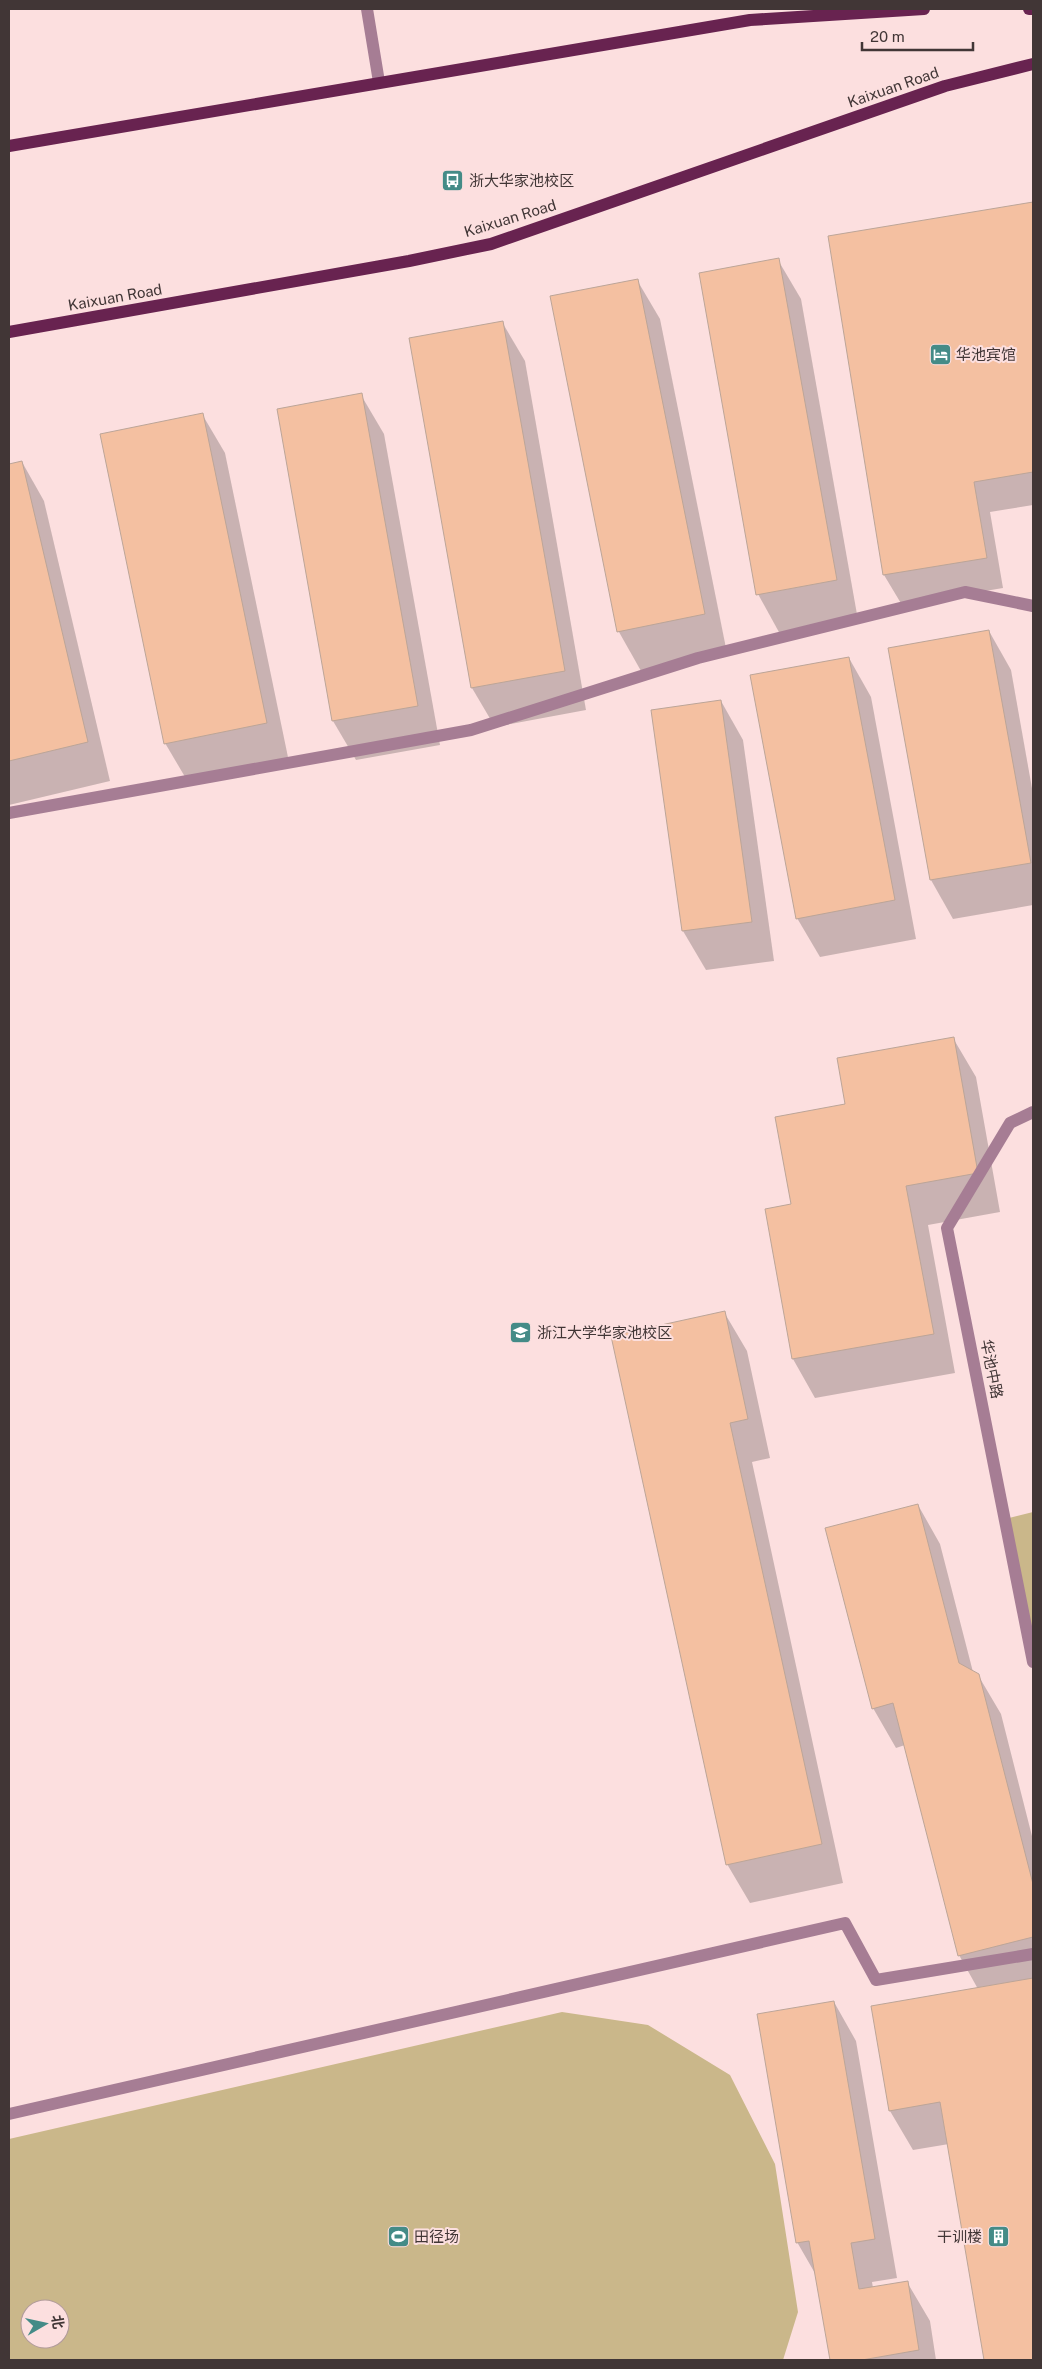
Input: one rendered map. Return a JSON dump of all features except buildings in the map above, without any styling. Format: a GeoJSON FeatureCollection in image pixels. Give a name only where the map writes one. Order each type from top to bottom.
{"type":"FeatureCollection","features":[{"type":"Feature","properties":{"kind":"main road"},"geometry":{"type":"LineString","coordinates":[[9,146],[750,20],[924,9]]}},
{"type":"Feature","properties":{"kind":"main road"},"geometry":{"type":"LineString","coordinates":[[1028,9],[1033,9]]}},
{"type":"Feature","properties":{"kind":"main road","name":"Kaixuan Road"},"geometry":{"type":"LineString","coordinates":[[9,332],[409,261],[491,244],[946,86],[1033,64]]}},
{"type":"Feature","properties":{"kind":"street"},"geometry":{"type":"LineString","coordinates":[[368,9],[379,82]]}},
{"type":"Feature","properties":{"kind":"street"},"geometry":{"type":"LineString","coordinates":[[9,813],[471,730],[698,658],[965,592],[1033,606]]}},
{"type":"Feature","properties":{"kind":"street","name":"华池中路"},"geometry":{"type":"LineString","coordinates":[[1033,1112],[1010,1123],[947,1228],[1033,1662]]}},
{"type":"Feature","properties":{"kind":"street"},"geometry":{"type":"LineString","coordinates":[[9,2114],[845,1923],[876,1980],[1033,1954]]}},
{"type":"Feature","properties":{"kind":"shaded area"},"geometry":{"type":"Polygon","coordinates":[[[1033,1512],[1033,1662],[1005,1519],[1033,1512]]]}},
{"type":"Feature","properties":{"kind":"shaded area","name":"田径场"},"geometry":{"type":"Polygon","coordinates":[[[562,2012],[648,2025],[730,2075],[775,2164],[798,2312],[783,2360],[9,2360],[9,2139],[562,2012]]]}},
{"type":"Feature","properties":{"kind":"place","name":"浙大华家池校区"},"geometry":{"type":"Point","coordinates":[453,180]}},
{"type":"Feature","properties":{"kind":"place","name":"华池宾馆"},"geometry":{"type":"Point","coordinates":[940,354]}},
{"type":"Feature","properties":{"kind":"place","name":"浙江大学华家池校区"},"geometry":{"type":"Point","coordinates":[521,1332]}},
{"type":"Feature","properties":{"kind":"place","name":"田径场"},"geometry":{"type":"Point","coordinates":[398,2236]}},
{"type":"Feature","properties":{"kind":"place","name":"干训楼"},"geometry":{"type":"Point","coordinates":[998,2236]}}]}
